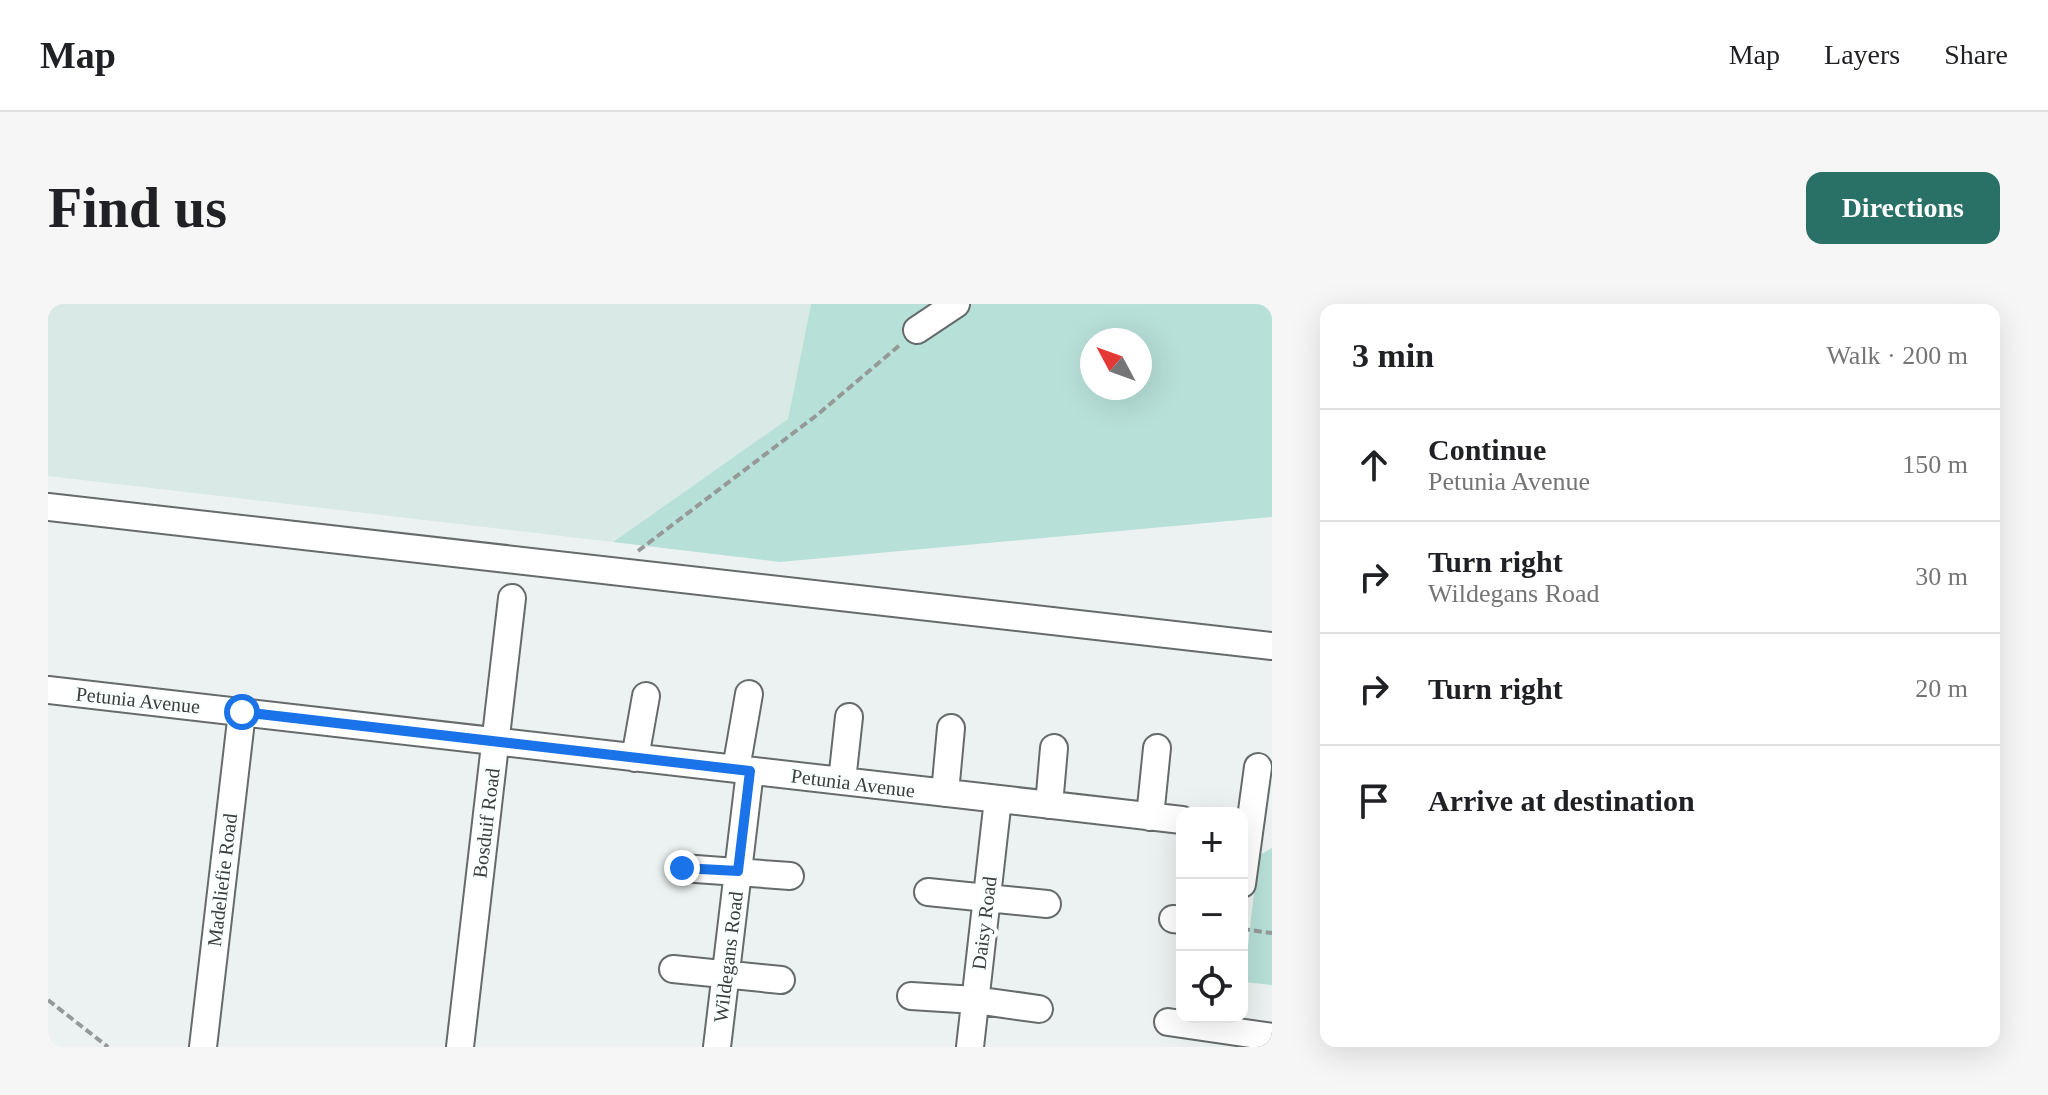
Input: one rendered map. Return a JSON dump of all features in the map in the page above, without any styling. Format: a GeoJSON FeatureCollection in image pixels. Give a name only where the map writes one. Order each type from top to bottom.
{"type":"FeatureCollection","features":[{"type":"Feature","properties":{"kind":"street"},"geometry":{"type":"LineString","coordinates":[[917,330],[956,304]]}},
{"type":"Feature","properties":{"kind":"street"},"geometry":{"type":"LineString","coordinates":[[48,507],[1272,646]]}},
{"type":"Feature","properties":{"kind":"street","name":"Bosduif Road"},"geometry":{"type":"LineString","coordinates":[[460,1047],[512,598]]}},
{"type":"Feature","properties":{"kind":"street","name":"Petunia Avenue"},"geometry":{"type":"LineString","coordinates":[[48,690],[1176,819]]}},
{"type":"Feature","properties":{"kind":"street","name":"Wildegans Road"},"geometry":{"type":"LineString","coordinates":[[717,1047],[738,871],[749,694]]}},
{"type":"Feature","properties":{"kind":"street"},"geometry":{"type":"LineString","coordinates":[[635,758],[646,696]]}},
{"type":"Feature","properties":{"kind":"street","name":"Madeliefie Road"},"geometry":{"type":"LineString","coordinates":[[203,1047],[242,712]]}},
{"type":"Feature","properties":{"kind":"street"},"geometry":{"type":"LineString","coordinates":[[842,781],[849,717]]}},
{"type":"Feature","properties":{"kind":"street"},"geometry":{"type":"LineString","coordinates":[[945,793],[951,728]]}},
{"type":"Feature","properties":{"kind":"street"},"geometry":{"type":"LineString","coordinates":[[1049,805],[1054,748]]}},
{"type":"Feature","properties":{"kind":"street"},"geometry":{"type":"LineString","coordinates":[[1150,817],[1157,748]]}},
{"type":"Feature","properties":{"kind":"street"},"geometry":{"type":"LineString","coordinates":[[1243,879],[1254,829],[1258,767]]}},
{"type":"Feature","properties":{"kind":"street","name":"Daisy Road"},"geometry":{"type":"LineString","coordinates":[[970,1047],[998,799]]}},
{"type":"Feature","properties":{"kind":"street"},"geometry":{"type":"LineString","coordinates":[[682,868],[790,876]]}},
{"type":"Feature","properties":{"kind":"street"},"geometry":{"type":"LineString","coordinates":[[928,892],[1047,904]]}},
{"type":"Feature","properties":{"kind":"street"},"geometry":{"type":"LineString","coordinates":[[673,969],[781,980]]}},
{"type":"Feature","properties":{"kind":"street"},"geometry":{"type":"LineString","coordinates":[[911,996],[975,1000],[1039,1009]]}},
{"type":"Feature","properties":{"kind":"street"},"geometry":{"type":"LineString","coordinates":[[1168,1022],[1272,1037]]}},
{"type":"Feature","properties":{"kind":"path"},"geometry":{"type":"LineString","coordinates":[[615,571],[648,542],[817,415],[917,330]]}},
{"type":"Feature","properties":{"kind":"path"},"geometry":{"type":"LineString","coordinates":[[1248,930],[1272,933]]}},
{"type":"Feature","properties":{"kind":"path"},"geometry":{"type":"LineString","coordinates":[[48,1000],[108,1047]]}},
{"type":"Feature","properties":{"kind":"shaded area"},"geometry":{"type":"Polygon","coordinates":[[[48,304],[811,304],[788,419],[613,542],[48,476],[48,304]]]}},
{"type":"Feature","properties":{"kind":"green space"},"geometry":{"type":"Polygon","coordinates":[[[811,304],[1272,304],[1272,517],[780,562],[613,542],[788,419],[811,304]]]}},
{"type":"Feature","properties":{"kind":"green space"},"geometry":{"type":"Polygon","coordinates":[[[1272,848],[1272,985],[1248,982],[1248,946],[1258,856],[1272,848]]]}},
{"type":"Feature","properties":{"kind":"route"},"geometry":{"type":"LineString","coordinates":[[242,712],[750,771],[738,871],[682,868]]}}]}
